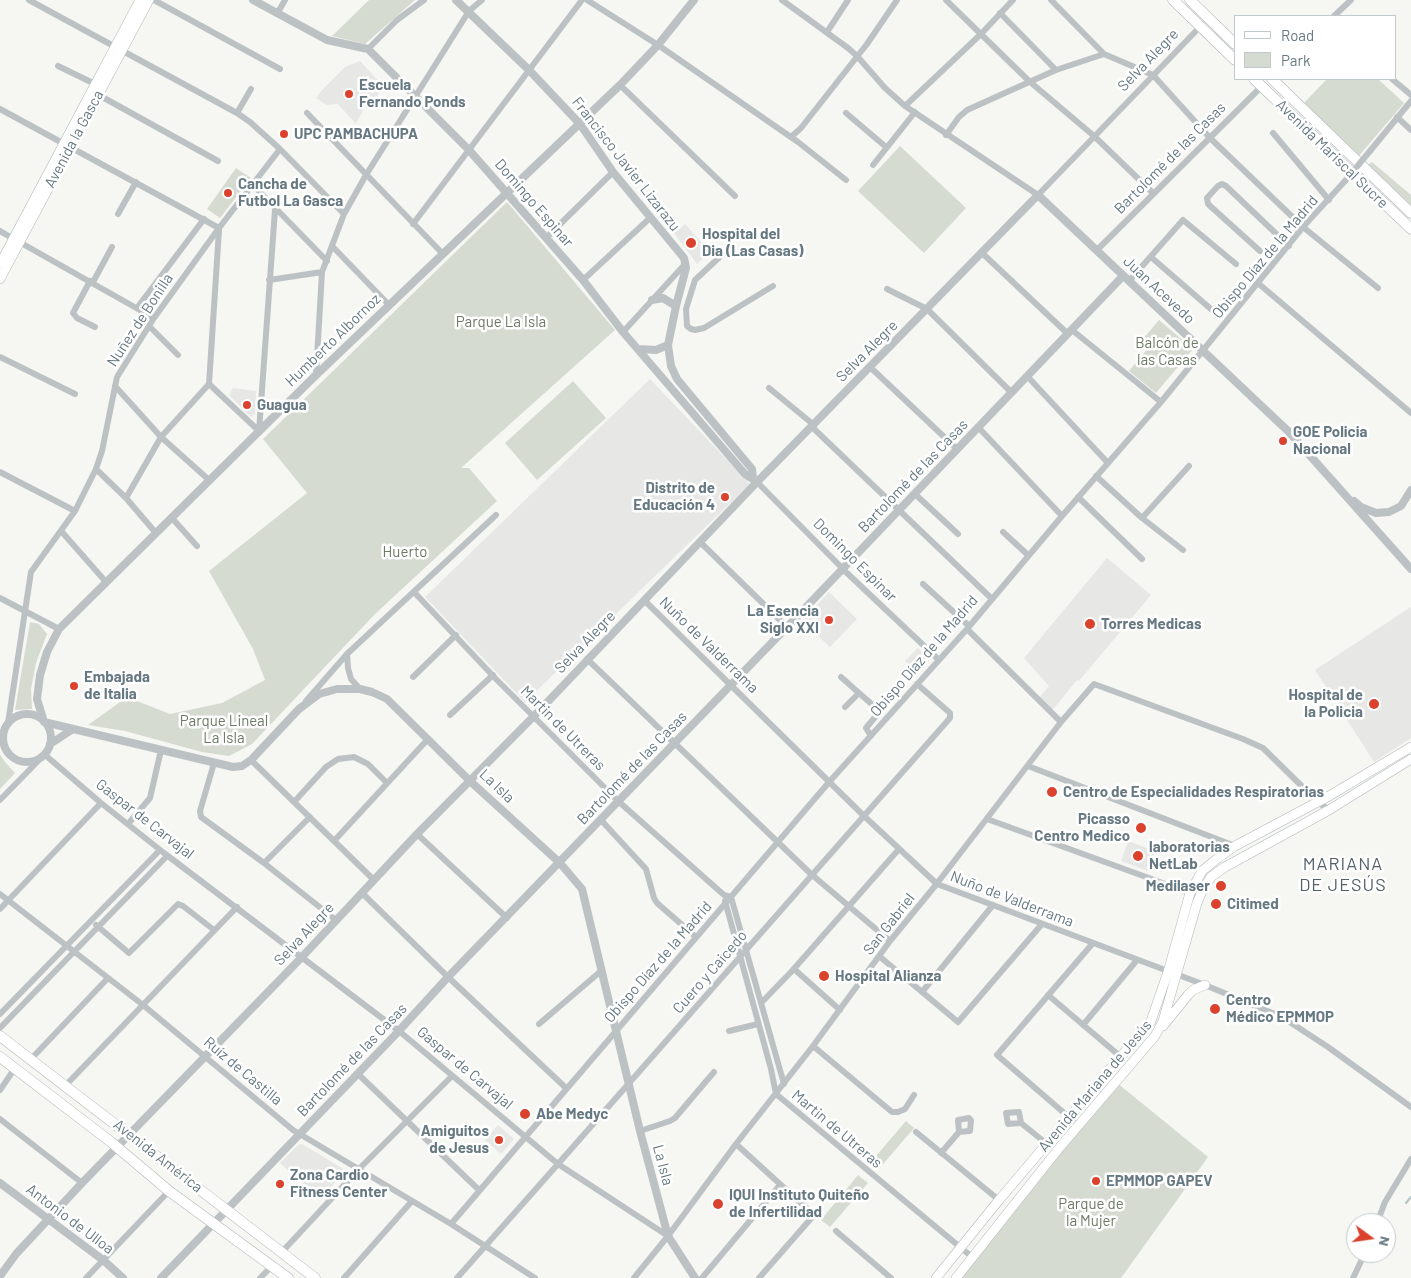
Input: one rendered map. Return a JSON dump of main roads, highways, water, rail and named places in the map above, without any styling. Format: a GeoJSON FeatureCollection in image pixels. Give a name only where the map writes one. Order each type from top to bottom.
{"type":"FeatureCollection","features":[{"type":"Feature","properties":{"kind":"main road","name":"Avenida la Gasca"},"geometry":{"type":"LineString","coordinates":[[119,48],[140,0]]}},
{"type":"Feature","properties":{"kind":"main road","name":"Avenida la Gasca"},"geometry":{"type":"LineString","coordinates":[[0,279],[17,240],[94,90],[149,0]]}},
{"type":"Feature","properties":{"kind":"main road"},"geometry":{"type":"LineString","coordinates":[[1173,0],[1234,59]]}},
{"type":"Feature","properties":{"kind":"main road"},"geometry":{"type":"LineString","coordinates":[[1196,2],[1234,43]]}},
{"type":"Feature","properties":{"kind":"main road","name":"Avenida Mariscal Sucre"},"geometry":{"type":"LineString","coordinates":[[1273,80],[1411,213]]}},
{"type":"Feature","properties":{"kind":"main road","name":"Avenida Mariscal Sucre"},"geometry":{"type":"LineString","coordinates":[[1258,82],[1411,229]]}},
{"type":"Feature","properties":{"kind":"main road","name":"Avenida la Gasca"},"geometry":{"type":"LineString","coordinates":[[0,264],[17,240]]}},
{"type":"Feature","properties":{"kind":"main road","name":"Avenida Mariana de Jesús"},"geometry":{"type":"LineString","coordinates":[[936,1278],[999,1200],[1151,1022],[1168,972],[1190,893],[1202,871],[1235,846],[1318,802],[1411,747]]}},
{"type":"Feature","properties":{"kind":"main road","name":"Avenida Mariana de Jesús"},"geometry":{"type":"LineString","coordinates":[[956,1278],[1078,1125],[1155,1036],[1163,1021],[1197,902],[1211,877],[1240,858],[1329,810],[1411,759]]}},
{"type":"Feature","properties":{"kind":"main road"},"geometry":{"type":"LineString","coordinates":[[1155,1036],[1192,990],[1204,985]]}},
{"type":"Feature","properties":{"kind":"main road","name":"Avenida América"},"geometry":{"type":"LineString","coordinates":[[0,1036],[315,1278]]}},
{"type":"Feature","properties":{"kind":"main road","name":"Avenida América"},"geometry":{"type":"LineString","coordinates":[[0,1057],[170,1190],[288,1278]]}},
{"type":"Feature","properties":{"kind":"main road"},"geometry":{"type":"LineString","coordinates":[[1049,1141],[1060,1147]]}},
{"type":"Feature","properties":{"kind":"waterway"},"geometry":{"type":"LineString","coordinates":[[1406,1203],[1411,1197]]}},
{"type":"Feature","properties":{"kind":"place","name":"Escuela Fernando Ponds"},"geometry":{"type":"Point","coordinates":[349,94]}},
{"type":"Feature","properties":{"kind":"place","name":"UPC PAMBACHUPA"},"geometry":{"type":"Point","coordinates":[284,134]}},
{"type":"Feature","properties":{"kind":"place","name":"Cancha de Futbol La Gasca"},"geometry":{"type":"Point","coordinates":[228,193]}},
{"type":"Feature","properties":{"kind":"place","name":"Hospital del Dia (Las Casas)"},"geometry":{"type":"Point","coordinates":[691,243]}},
{"type":"Feature","properties":{"kind":"place","name":"Guagua"},"geometry":{"type":"Point","coordinates":[247,405]}},
{"type":"Feature","properties":{"kind":"place","name":"GOE Policia Nacional"},"geometry":{"type":"Point","coordinates":[1283,441]}},
{"type":"Feature","properties":{"kind":"place","name":"Distrito de Educación 4"},"geometry":{"type":"Point","coordinates":[725,497]}},
{"type":"Feature","properties":{"kind":"place","name":"La Esencia Siglo XXI"},"geometry":{"type":"Point","coordinates":[829,620]}},
{"type":"Feature","properties":{"kind":"place","name":"Torres Medicas"},"geometry":{"type":"Point","coordinates":[1090,624]}},
{"type":"Feature","properties":{"kind":"place","name":"Embajada de Italia"},"geometry":{"type":"Point","coordinates":[74,686]}},
{"type":"Feature","properties":{"kind":"place","name":"Hospital de la Policia"},"geometry":{"type":"Point","coordinates":[1374,704]}},
{"type":"Feature","properties":{"kind":"place","name":"Centro de Especialidades Respiratorias"},"geometry":{"type":"Point","coordinates":[1052,792]}},
{"type":"Feature","properties":{"kind":"place","name":"Picasso Centro Medico"},"geometry":{"type":"Point","coordinates":[1141,828]}},
{"type":"Feature","properties":{"kind":"place","name":"laboratorias NetLab"},"geometry":{"type":"Point","coordinates":[1138,856]}},
{"type":"Feature","properties":{"kind":"place","name":"Medilaser"},"geometry":{"type":"Point","coordinates":[1221,886]}},
{"type":"Feature","properties":{"kind":"place","name":"Citimed"},"geometry":{"type":"Point","coordinates":[1216,904]}},
{"type":"Feature","properties":{"kind":"place","name":"Hospital Alianza"},"geometry":{"type":"Point","coordinates":[824,976]}},
{"type":"Feature","properties":{"kind":"place","name":"Centro Médico EPMMOP"},"geometry":{"type":"Point","coordinates":[1215,1009]}},
{"type":"Feature","properties":{"kind":"place","name":"Abe Medyc"},"geometry":{"type":"Point","coordinates":[525,1114]}},
{"type":"Feature","properties":{"kind":"place","name":"Amiguitos de Jesus"},"geometry":{"type":"Point","coordinates":[499,1140]}},
{"type":"Feature","properties":{"kind":"place","name":"EPMMOP GAPEV"},"geometry":{"type":"Point","coordinates":[1096,1181]}},
{"type":"Feature","properties":{"kind":"place","name":"Zona Cardio Fitness Center"},"geometry":{"type":"Point","coordinates":[280,1184]}},
{"type":"Feature","properties":{"kind":"place","name":"IQUI Instituto Quiteño de Infertilidad"},"geometry":{"type":"Point","coordinates":[718,1204]}},
{"type":"Feature","properties":{"kind":"district","name":"MARIANA DE JESÚS"},"geometry":{"type":"Point","coordinates":[1343,874]}},
{"type":"Feature","properties":{"kind":"park label","name":"Parque La Isla"},"geometry":{"type":"Point","coordinates":[501,322]}},
{"type":"Feature","properties":{"kind":"park label","name":"Balcón de las Casas"},"geometry":{"type":"Point","coordinates":[1167,352]}},
{"type":"Feature","properties":{"kind":"park label","name":"Huerto"},"geometry":{"type":"Point","coordinates":[405,552]}},
{"type":"Feature","properties":{"kind":"park label","name":"Parque Lineal La Isla"},"geometry":{"type":"Point","coordinates":[224,730]}},
{"type":"Feature","properties":{"kind":"park label","name":"Parque de la Mujer"},"geometry":{"type":"Point","coordinates":[1091,1212]}}]}
